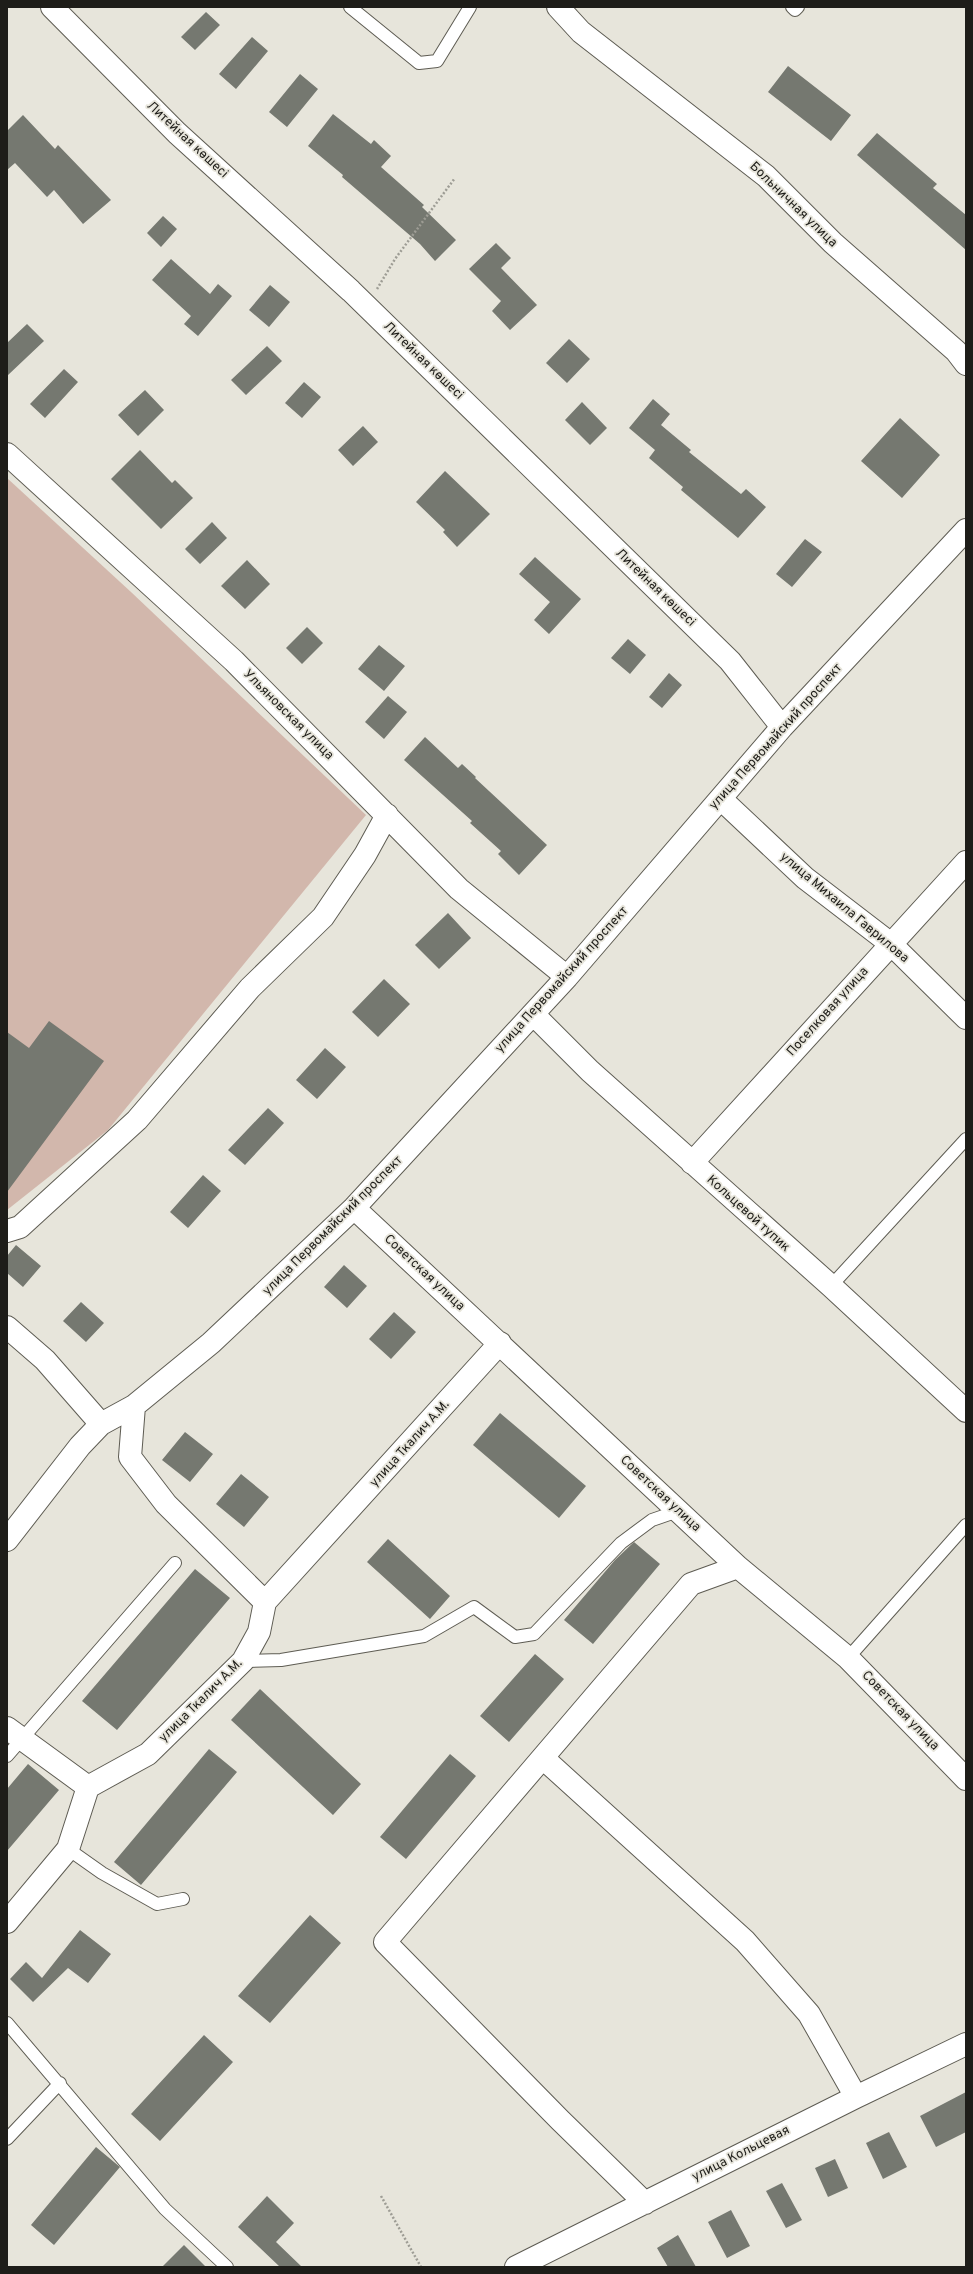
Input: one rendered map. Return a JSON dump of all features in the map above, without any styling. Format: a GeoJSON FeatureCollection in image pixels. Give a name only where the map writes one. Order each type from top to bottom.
{"type":"FeatureCollection","features":[{"type":"Feature","properties":{"kind":"street","name":"Литейная көшесі"},"geometry":{"type":"LineString","coordinates":[[52,7],[177,132],[367,306],[730,662],[782,727]]}},
{"type":"Feature","properties":{"kind":"street","name":"Больничная улица"},"geometry":{"type":"LineString","coordinates":[[558,7],[581,32],[766,176],[833,243],[956,351],[966,364]]}},
{"type":"Feature","properties":{"kind":"street","name":"Ульяновская улица"},"geometry":{"type":"LineString","coordinates":[[7,454],[234,661],[459,889],[567,976]]}},
{"type":"Feature","properties":{"kind":"street","name":"улица Первомайский проспект"},"geometry":{"type":"LineString","coordinates":[[7,1540],[80,1446],[101,1424],[134,1406],[211,1343],[354,1208],[567,976],[782,727],[966,530]]}},
{"type":"Feature","properties":{"kind":"street","name":"улица Михаила Гаврилова"},"geometry":{"type":"LineString","coordinates":[[721,799],[805,878],[891,944],[966,1018]]}},
{"type":"Feature","properties":{"kind":"street"},"geometry":{"type":"LineString","coordinates":[[7,1231],[20,1226],[137,1120],[250,988],[323,917],[365,855],[386,815]]}},
{"type":"Feature","properties":{"kind":"street","name":"Поселковая улица"},"geometry":{"type":"LineString","coordinates":[[692,1163],[966,862]]}},
{"type":"Feature","properties":{"kind":"street","name":"Кольцевой тупик"},"geometry":{"type":"LineString","coordinates":[[533,1014],[590,1071],[830,1286],[966,1411]]}},
{"type":"Feature","properties":{"kind":"street","name":"Советская улица"},"geometry":{"type":"LineString","coordinates":[[354,1208],[738,1567],[848,1658],[966,1779]]}},
{"type":"Feature","properties":{"kind":"street"},"geometry":{"type":"LineString","coordinates":[[7,1327],[45,1360],[101,1424]]}},
{"type":"Feature","properties":{"kind":"street","name":"улица Ткалич А.М."},"geometry":{"type":"LineString","coordinates":[[88,1787],[148,1754],[242,1661],[260,1632],[265,1602],[500,1343]]}},
{"type":"Feature","properties":{"kind":"street"},"geometry":{"type":"LineString","coordinates":[[134,1406],[130,1457],[166,1504],[265,1602]]}},
{"type":"Feature","properties":{"kind":"street"},"geometry":{"type":"LineString","coordinates":[[645,2203],[560,2120],[385,1942],[544,1759],[691,1584],[738,1567]]}},
{"type":"Feature","properties":{"kind":"street"},"geometry":{"type":"LineString","coordinates":[[7,1922],[68,1849],[88,1787],[14,1734]]}},
{"type":"Feature","properties":{"kind":"street"},"geometry":{"type":"LineString","coordinates":[[544,1759],[745,1941],[808,2014],[856,2096]]}},
{"type":"Feature","properties":{"kind":"street","name":"улица Кольцевая"},"geometry":{"type":"LineString","coordinates":[[516,2267],[856,2096],[966,2044]]}},
{"type":"Feature","properties":{"kind":"lane"},"geometry":{"type":"LineString","coordinates":[[350,7],[419,63],[437,61],[470,7]]}},
{"type":"Feature","properties":{"kind":"lane"},"geometry":{"type":"LineString","coordinates":[[792,7],[795,10],[798,7]]}},
{"type":"Feature","properties":{"kind":"lane"},"geometry":{"type":"LineString","coordinates":[[830,1286],[966,1139]]}},
{"type":"Feature","properties":{"kind":"lane"},"geometry":{"type":"LineString","coordinates":[[242,1661],[281,1660],[424,1636],[474,1607],[515,1637],[534,1634],[621,1543],[652,1520],[678,1510]]}},
{"type":"Feature","properties":{"kind":"lane"},"geometry":{"type":"LineString","coordinates":[[848,1658],[966,1525]]}},
{"type":"Feature","properties":{"kind":"lane"},"geometry":{"type":"LineString","coordinates":[[7,1756],[14,1734],[175,1563]]}},
{"type":"Feature","properties":{"kind":"lane"},"geometry":{"type":"LineString","coordinates":[[68,1849],[102,1872],[157,1904],[183,1899]]}},
{"type":"Feature","properties":{"kind":"lane"},"geometry":{"type":"LineString","coordinates":[[7,2023],[60,2083],[165,2209],[227,2267]]}},
{"type":"Feature","properties":{"kind":"lane"},"geometry":{"type":"LineString","coordinates":[[7,2139],[60,2083]]}},
{"type":"Feature","properties":{"kind":"path"},"geometry":{"type":"LineString","coordinates":[[367,306],[396,259],[454,178]]}},
{"type":"Feature","properties":{"kind":"path"},"geometry":{"type":"LineString","coordinates":[[381,2196],[421,2267]]}},
{"type":"Feature","properties":{"kind":"shaded area"},"geometry":{"type":"Polygon","coordinates":[[[7,478],[131,592],[366,815],[108,1130],[7,1210],[7,478]]]}},
{"type":"Feature","properties":{"kind":"building"},"geometry":{"type":"Polygon","coordinates":[[[206,12],[220,25],[195,50],[181,37],[206,12]]]}},
{"type":"Feature","properties":{"kind":"building"},"geometry":{"type":"Polygon","coordinates":[[[252,37],[268,51],[236,89],[219,74],[252,37]]]}},
{"type":"Feature","properties":{"kind":"building"},"geometry":{"type":"Polygon","coordinates":[[[788,66],[851,115],[831,141],[768,92],[788,66]]]}},
{"type":"Feature","properties":{"kind":"building"},"geometry":{"type":"Polygon","coordinates":[[[300,74],[318,89],[287,127],[269,112],[300,74]]]}},
{"type":"Feature","properties":{"kind":"building"},"geometry":{"type":"Polygon","coordinates":[[[333,114],[371,144],[374,140],[391,156],[381,167],[424,205],[422,207],[456,240],[435,261],[420,244],[342,177],[343,175],[308,146],[333,114]]]}},
{"type":"Feature","properties":{"kind":"building"},"geometry":{"type":"Polygon","coordinates":[[[23,115],[55,149],[58,145],[111,200],[83,224],[54,190],[47,197],[15,163],[7,170],[7,131],[23,115]]]}},
{"type":"Feature","properties":{"kind":"building"},"geometry":{"type":"Polygon","coordinates":[[[877,133],[937,184],[933,188],[966,215],[966,250],[857,155],[877,133]]]}},
{"type":"Feature","properties":{"kind":"building"},"geometry":{"type":"Polygon","coordinates":[[[163,216],[177,229],[161,247],[147,233],[163,216]]]}},
{"type":"Feature","properties":{"kind":"building"},"geometry":{"type":"Polygon","coordinates":[[[496,243],[511,258],[501,268],[537,305],[510,330],[492,311],[501,301],[469,269],[496,243]]]}},
{"type":"Feature","properties":{"kind":"building"},"geometry":{"type":"Polygon","coordinates":[[[171,259],[210,294],[218,284],[232,296],[198,336],[184,324],[191,316],[152,280],[171,259]]]}},
{"type":"Feature","properties":{"kind":"building"},"geometry":{"type":"Polygon","coordinates":[[[270,285],[290,302],[269,327],[249,310],[270,285]]]}},
{"type":"Feature","properties":{"kind":"building"},"geometry":{"type":"Polygon","coordinates":[[[27,324],[44,341],[7,376],[7,343],[27,324]]]}},
{"type":"Feature","properties":{"kind":"building"},"geometry":{"type":"Polygon","coordinates":[[[569,339],[590,359],[567,383],[546,363],[569,339]]]}},
{"type":"Feature","properties":{"kind":"building"},"geometry":{"type":"Polygon","coordinates":[[[267,346],[282,361],[246,395],[231,380],[267,346]]]}},
{"type":"Feature","properties":{"kind":"building"},"geometry":{"type":"Polygon","coordinates":[[[64,369],[78,382],[45,418],[30,404],[64,369]]]}},
{"type":"Feature","properties":{"kind":"building"},"geometry":{"type":"Polygon","coordinates":[[[304,382],[321,397],[302,418],[285,403],[304,382]]]}},
{"type":"Feature","properties":{"kind":"building"},"geometry":{"type":"Polygon","coordinates":[[[145,390],[164,410],[138,436],[118,415],[145,390]]]}},
{"type":"Feature","properties":{"kind":"building"},"geometry":{"type":"Polygon","coordinates":[[[653,399],[670,414],[661,425],[691,450],[689,452],[741,494],[746,489],[766,507],[738,538],[681,490],[683,487],[649,458],[655,450],[629,428],[653,399]]]}},
{"type":"Feature","properties":{"kind":"building"},"geometry":{"type":"Polygon","coordinates":[[[582,402],[607,428],[590,445],[565,420],[582,402]]]}},
{"type":"Feature","properties":{"kind":"building"},"geometry":{"type":"Polygon","coordinates":[[[900,418],[940,455],[902,498],[861,461],[900,418]]]}},
{"type":"Feature","properties":{"kind":"building"},"geometry":{"type":"Polygon","coordinates":[[[363,426],[378,442],[353,466],[338,450],[363,426]]]}},
{"type":"Feature","properties":{"kind":"building"},"geometry":{"type":"Polygon","coordinates":[[[140,450],[172,483],[175,480],[193,498],[161,529],[111,479],[140,450]]]}},
{"type":"Feature","properties":{"kind":"building"},"geometry":{"type":"Polygon","coordinates":[[[445,471],[490,514],[457,547],[443,532],[445,530],[416,502],[445,471]]]}},
{"type":"Feature","properties":{"kind":"building"},"geometry":{"type":"Polygon","coordinates":[[[212,522],[227,538],[200,564],[185,549],[212,522]]]}},
{"type":"Feature","properties":{"kind":"building"},"geometry":{"type":"Polygon","coordinates":[[[805,539],[822,552],[792,587],[776,574],[805,539]]]}},
{"type":"Feature","properties":{"kind":"building"},"geometry":{"type":"Polygon","coordinates":[[[535,557],[581,599],[549,634],[534,620],[550,602],[519,574],[535,557]]]}},
{"type":"Feature","properties":{"kind":"building"},"geometry":{"type":"Polygon","coordinates":[[[247,560],[270,584],[245,609],[221,586],[247,560]]]}},
{"type":"Feature","properties":{"kind":"building"},"geometry":{"type":"Polygon","coordinates":[[[307,627],[323,643],[302,664],[286,648],[307,627]]]}},
{"type":"Feature","properties":{"kind":"building"},"geometry":{"type":"Polygon","coordinates":[[[628,639],[646,655],[630,674],[611,658],[628,639]]]}},
{"type":"Feature","properties":{"kind":"building"},"geometry":{"type":"Polygon","coordinates":[[[379,645],[405,666],[384,691],[358,669],[379,645]]]}},
{"type":"Feature","properties":{"kind":"building"},"geometry":{"type":"Polygon","coordinates":[[[669,673],[682,685],[662,708],[649,697],[669,673]]]}},
{"type":"Feature","properties":{"kind":"building"},"geometry":{"type":"Polygon","coordinates":[[[388,696],[407,712],[384,739],[365,722],[388,696]]]}},
{"type":"Feature","properties":{"kind":"building"},"geometry":{"type":"Polygon","coordinates":[[[425,737],[458,768],[462,764],[547,845],[519,875],[498,854],[501,851],[470,823],[472,821],[404,760],[425,737]]]}},
{"type":"Feature","properties":{"kind":"building"},"geometry":{"type":"Polygon","coordinates":[[[448,913],[471,938],[439,969],[415,945],[448,913]]]}},
{"type":"Feature","properties":{"kind":"building"},"geometry":{"type":"Polygon","coordinates":[[[384,979],[410,1004],[378,1037],[352,1012],[384,979]]]}},
{"type":"Feature","properties":{"kind":"building"},"geometry":{"type":"Polygon","coordinates":[[[49,1021],[104,1061],[7,1192],[7,1032],[29,1048],[49,1021]]]}},
{"type":"Feature","properties":{"kind":"building"},"geometry":{"type":"Polygon","coordinates":[[[325,1048],[346,1067],[317,1099],[296,1080],[325,1048]]]}},
{"type":"Feature","properties":{"kind":"building"},"geometry":{"type":"Polygon","coordinates":[[[268,1108],[284,1123],[245,1165],[228,1150],[268,1108]]]}},
{"type":"Feature","properties":{"kind":"building"},"geometry":{"type":"Polygon","coordinates":[[[203,1175],[221,1191],[188,1228],[170,1212],[203,1175]]]}},
{"type":"Feature","properties":{"kind":"building"},"geometry":{"type":"Polygon","coordinates":[[[16,1245],[41,1266],[23,1287],[7,1273],[7,1256],[16,1245]]]}},
{"type":"Feature","properties":{"kind":"building"},"geometry":{"type":"Polygon","coordinates":[[[344,1265],[367,1286],[347,1308],[324,1287],[344,1265]]]}},
{"type":"Feature","properties":{"kind":"building"},"geometry":{"type":"Polygon","coordinates":[[[81,1302],[104,1323],[86,1342],[63,1321],[81,1302]]]}},
{"type":"Feature","properties":{"kind":"building"},"geometry":{"type":"Polygon","coordinates":[[[394,1312],[416,1332],[391,1359],[369,1339],[394,1312]]]}},
{"type":"Feature","properties":{"kind":"building"},"geometry":{"type":"Polygon","coordinates":[[[500,1413],[586,1486],[559,1518],[473,1445],[500,1413]]]}},
{"type":"Feature","properties":{"kind":"building"},"geometry":{"type":"Polygon","coordinates":[[[185,1432],[213,1454],[190,1482],[162,1460],[185,1432]]]}},
{"type":"Feature","properties":{"kind":"building"},"geometry":{"type":"Polygon","coordinates":[[[241,1474],[269,1497],[244,1527],[216,1504],[241,1474]]]}},
{"type":"Feature","properties":{"kind":"building"},"geometry":{"type":"Polygon","coordinates":[[[388,1539],[450,1596],[430,1619],[367,1562],[388,1539]]]}},
{"type":"Feature","properties":{"kind":"building"},"geometry":{"type":"Polygon","coordinates":[[[634,1542],[660,1564],[593,1644],[564,1620],[615,1560],[634,1542]]]}},
{"type":"Feature","properties":{"kind":"building"},"geometry":{"type":"Polygon","coordinates":[[[195,1569],[230,1598],[117,1730],[82,1701],[195,1569]]]}},
{"type":"Feature","properties":{"kind":"building"},"geometry":{"type":"Polygon","coordinates":[[[535,1654],[564,1679],[509,1742],[480,1716],[535,1654]]]}},
{"type":"Feature","properties":{"kind":"building"},"geometry":{"type":"Polygon","coordinates":[[[260,1689],[361,1784],[333,1815],[231,1720],[260,1689]]]}},
{"type":"Feature","properties":{"kind":"building"},"geometry":{"type":"Polygon","coordinates":[[[209,1749],[237,1772],[141,1885],[114,1862],[209,1749]]]}},
{"type":"Feature","properties":{"kind":"building"},"geometry":{"type":"Polygon","coordinates":[[[450,1754],[476,1776],[406,1859],[380,1837],[450,1754]]]}},
{"type":"Feature","properties":{"kind":"building"},"geometry":{"type":"Polygon","coordinates":[[[28,1764],[59,1790],[7,1851],[7,1789],[28,1764]]]}},
{"type":"Feature","properties":{"kind":"building"},"geometry":{"type":"Polygon","coordinates":[[[310,1915],[341,1943],[270,2023],[238,1996],[310,1915]]]}},
{"type":"Feature","properties":{"kind":"building"},"geometry":{"type":"Polygon","coordinates":[[[80,1930],[111,1954],[88,1983],[68,1968],[33,2002],[10,1979],[26,1962],[42,1978],[80,1930]]]}},
{"type":"Feature","properties":{"kind":"building"},"geometry":{"type":"Polygon","coordinates":[[[204,2035],[233,2062],[160,2141],[131,2114],[204,2035]]]}},
{"type":"Feature","properties":{"kind":"building"},"geometry":{"type":"Polygon","coordinates":[[[966,2092],[966,2132],[936,2147],[920,2116],[966,2092]]]}},
{"type":"Feature","properties":{"kind":"building"},"geometry":{"type":"Polygon","coordinates":[[[889,2132],[907,2167],[883,2179],[866,2143],[889,2132]]]}},
{"type":"Feature","properties":{"kind":"building"},"geometry":{"type":"Polygon","coordinates":[[[96,2147],[120,2167],[54,2245],[31,2225],[96,2147]]]}},
{"type":"Feature","properties":{"kind":"building"},"geometry":{"type":"Polygon","coordinates":[[[835,2159],[848,2188],[828,2197],[815,2168],[835,2159]]]}},
{"type":"Feature","properties":{"kind":"building"},"geometry":{"type":"Polygon","coordinates":[[[782,2183],[802,2220],[786,2228],[766,2191],[782,2183]]]}},
{"type":"Feature","properties":{"kind":"building"},"geometry":{"type":"Polygon","coordinates":[[[267,2196],[294,2223],[276,2242],[302,2267],[280,2267],[238,2227],[267,2196]]]}},
{"type":"Feature","properties":{"kind":"building"},"geometry":{"type":"Polygon","coordinates":[[[731,2210],[750,2246],[727,2258],[708,2222],[731,2210]]]}},
{"type":"Feature","properties":{"kind":"building"},"geometry":{"type":"Polygon","coordinates":[[[678,2235],[696,2267],[668,2267],[657,2248],[678,2235]]]}},
{"type":"Feature","properties":{"kind":"building"},"geometry":{"type":"Polygon","coordinates":[[[184,2245],[206,2267],[162,2267],[184,2245]]]}}]}
